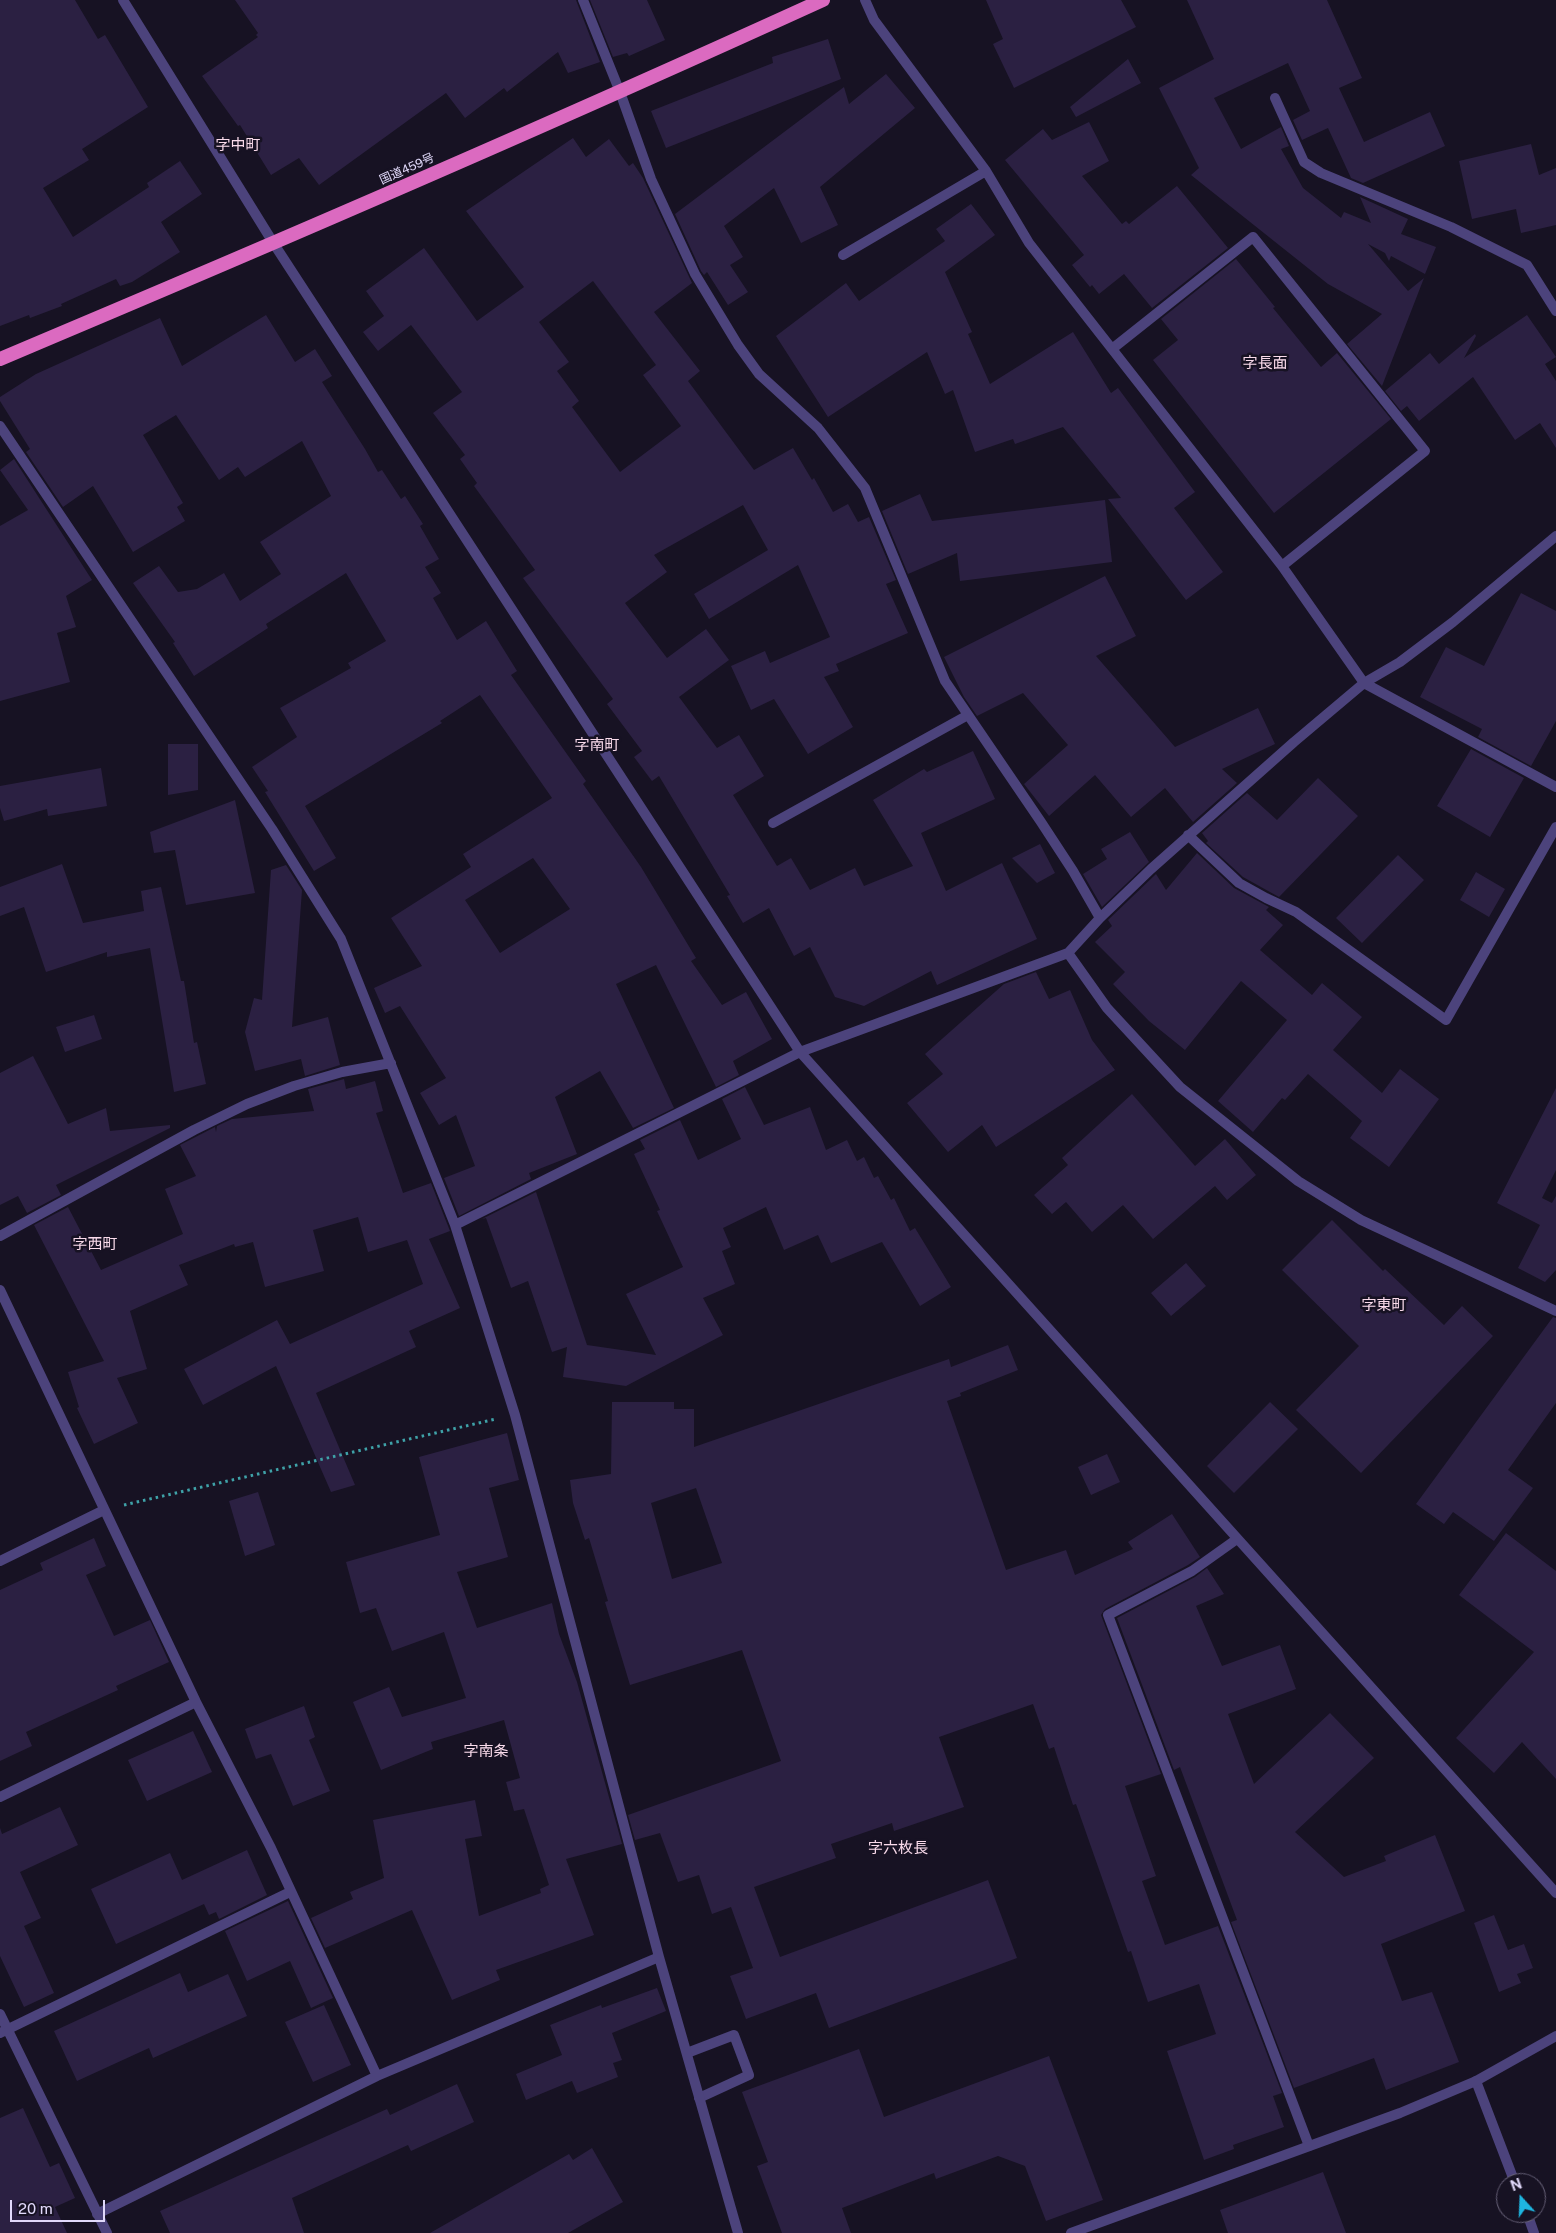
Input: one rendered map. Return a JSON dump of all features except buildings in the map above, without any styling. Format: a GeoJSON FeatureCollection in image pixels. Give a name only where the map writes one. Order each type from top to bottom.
{"type":"FeatureCollection","features":[{"type":"Feature","properties":{"kind":"highway","name":"国道459号"},"geometry":{"type":"LineString","coordinates":[[0,360],[274,244],[620,92],[823,0]]}},
{"type":"Feature","properties":{"kind":"street"},"geometry":{"type":"LineString","coordinates":[[123,0],[274,244],[800,1052],[1556,1893]]}},
{"type":"Feature","properties":{"kind":"street"},"geometry":{"type":"LineString","coordinates":[[583,0],[620,92],[651,179],[695,274],[738,345],[759,374],[818,428],[865,488],[945,681],[1068,863],[1100,918]]}},
{"type":"Feature","properties":{"kind":"street"},"geometry":{"type":"LineString","coordinates":[[865,0],[874,20],[986,171],[1029,243],[1282,566],[1364,683],[1556,787]]}},
{"type":"Feature","properties":{"kind":"street"},"geometry":{"type":"LineString","coordinates":[[1275,98],[1304,162],[1321,173],[1451,227],[1527,265],[1556,311]]}},
{"type":"Feature","properties":{"kind":"street"},"geometry":{"type":"LineString","coordinates":[[843,255],[986,171]]}},
{"type":"Feature","properties":{"kind":"street"},"geometry":{"type":"LineString","coordinates":[[1112,349],[1253,237],[1425,451],[1282,566]]}},
{"type":"Feature","properties":{"kind":"street"},"geometry":{"type":"LineString","coordinates":[[0,426],[296,866],[340,939],[391,1063],[455,1225],[514,1415],[659,1956],[738,2233]]}},
{"type":"Feature","properties":{"kind":"street"},"geometry":{"type":"LineString","coordinates":[[455,1225],[800,1052],[1068,953],[1100,918],[1188,835],[1364,683],[1400,662],[1453,622],[1556,536]]}},
{"type":"Feature","properties":{"kind":"street"},"geometry":{"type":"LineString","coordinates":[[773,823],[968,715]]}},
{"type":"Feature","properties":{"kind":"street"},"geometry":{"type":"LineString","coordinates":[[1188,835],[1239,883],[1296,912],[1446,1020],[1556,828]]}},
{"type":"Feature","properties":{"kind":"street"},"geometry":{"type":"LineString","coordinates":[[1068,953],[1107,1008],[1180,1087],[1298,1180],[1361,1220],[1556,1311]]}},
{"type":"Feature","properties":{"kind":"street"},"geometry":{"type":"LineString","coordinates":[[0,1236],[194,1130],[247,1104],[294,1086],[342,1072],[391,1063]]}},
{"type":"Feature","properties":{"kind":"street"},"geometry":{"type":"LineString","coordinates":[[0,1290],[196,1702],[271,1848],[377,2076]]}},
{"type":"Feature","properties":{"kind":"street"},"geometry":{"type":"LineString","coordinates":[[0,1561],[104,1510]]}},
{"type":"Feature","properties":{"kind":"street"},"geometry":{"type":"LineString","coordinates":[[1237,1539],[1192,1571],[1108,1615],[1309,2146]]}},
{"type":"Feature","properties":{"kind":"street"},"geometry":{"type":"LineString","coordinates":[[0,1797],[196,1702]]}},
{"type":"Feature","properties":{"kind":"street"},"geometry":{"type":"LineString","coordinates":[[4,2031],[290,1892]]}},
{"type":"Feature","properties":{"kind":"street"},"geometry":{"type":"LineString","coordinates":[[97,2214],[377,2076],[659,1956]]}},
{"type":"Feature","properties":{"kind":"street"},"geometry":{"type":"LineString","coordinates":[[0,2014],[4,2031],[106,2233]]}},
{"type":"Feature","properties":{"kind":"street"},"geometry":{"type":"LineString","coordinates":[[687,2053],[734,2035],[749,2075],[699,2098]]}},
{"type":"Feature","properties":{"kind":"street"},"geometry":{"type":"LineString","coordinates":[[1071,2233],[1400,2113],[1476,2081],[1556,2036]]}},
{"type":"Feature","properties":{"kind":"street"},"geometry":{"type":"LineString","coordinates":[[1476,2081],[1511,2173]]}},
{"type":"Feature","properties":{"kind":"path"},"geometry":{"type":"LineString","coordinates":[[104,1510],[514,1415]]}},
{"type":"Feature","properties":{"kind":"district","name":"字中町"},"geometry":{"type":"Point","coordinates":[238,145]}},
{"type":"Feature","properties":{"kind":"district","name":"字長面"},"geometry":{"type":"Point","coordinates":[1265,363]}},
{"type":"Feature","properties":{"kind":"district","name":"字南町"},"geometry":{"type":"Point","coordinates":[597,745]}},
{"type":"Feature","properties":{"kind":"district","name":"字西町"},"geometry":{"type":"Point","coordinates":[95,1244]}},
{"type":"Feature","properties":{"kind":"district","name":"字東町"},"geometry":{"type":"Point","coordinates":[1384,1305]}},
{"type":"Feature","properties":{"kind":"district","name":"字南条"},"geometry":{"type":"Point","coordinates":[486,1751]}},
{"type":"Feature","properties":{"kind":"district","name":"字六枚長"},"geometry":{"type":"Point","coordinates":[898,1848]}}]}
